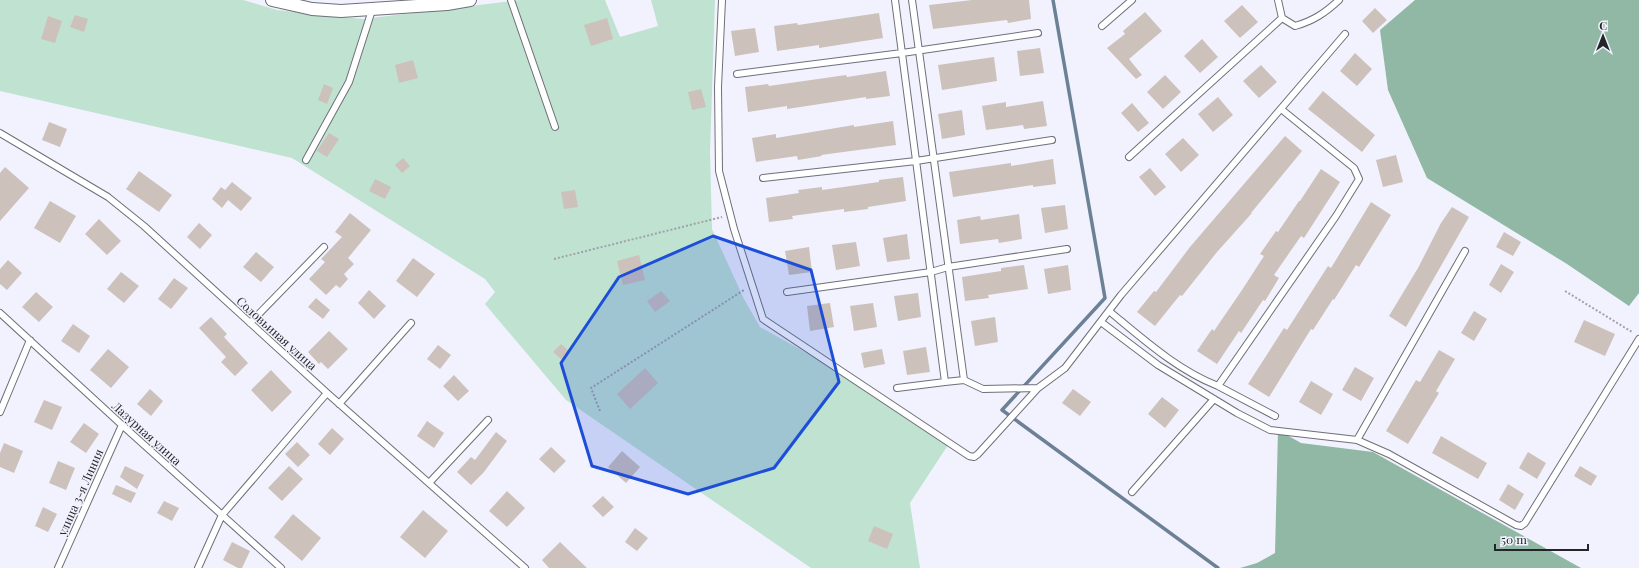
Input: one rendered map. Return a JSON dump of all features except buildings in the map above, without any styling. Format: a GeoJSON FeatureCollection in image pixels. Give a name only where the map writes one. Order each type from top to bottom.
{"type":"FeatureCollection","features":[{"type":"Feature","properties":{"kind":"street"},"geometry":{"type":"LineString","coordinates":[[272,0],[312,9],[341,11],[447,4],[470,0]]}},
{"type":"Feature","properties":{"kind":"lane"},"geometry":{"type":"LineString","coordinates":[[511,0],[554,127]]}},
{"type":"Feature","properties":{"kind":"lane"},"geometry":{"type":"LineString","coordinates":[[722,0],[718,86],[720,171],[730,215],[763,319],[974,458],[1038,388],[1065,368],[1109,311],[1345,34]]}},
{"type":"Feature","properties":{"kind":"lane"},"geometry":{"type":"LineString","coordinates":[[895,0],[945,382]]}},
{"type":"Feature","properties":{"kind":"lane"},"geometry":{"type":"LineString","coordinates":[[912,0],[964,380]]}},
{"type":"Feature","properties":{"kind":"lane"},"geometry":{"type":"LineString","coordinates":[[1102,26],[1132,0]]}},
{"type":"Feature","properties":{"kind":"lane"},"geometry":{"type":"LineString","coordinates":[[1278,0],[1282,18],[1295,26],[1307,23],[1323,14],[1339,0]]}},
{"type":"Feature","properties":{"kind":"lane"},"geometry":{"type":"LineString","coordinates":[[306,160],[349,82],[372,10]]}},
{"type":"Feature","properties":{"kind":"lane"},"geometry":{"type":"LineString","coordinates":[[1129,157],[1282,18]]}},
{"type":"Feature","properties":{"kind":"lane"},"geometry":{"type":"LineString","coordinates":[[737,74],[902,53],[1038,33]]}},
{"type":"Feature","properties":{"kind":"lane"},"geometry":{"type":"LineString","coordinates":[[1218,386],[1336,216],[1359,179],[1354,168],[1281,109]]}},
{"type":"Feature","properties":{"kind":"lane","name":"Соловьиная улица"},"geometry":{"type":"LineString","coordinates":[[0,133],[108,197],[144,226],[339,404],[525,568]]}},
{"type":"Feature","properties":{"kind":"lane"},"geometry":{"type":"LineString","coordinates":[[763,178],[916,161],[1052,140]]}},
{"type":"Feature","properties":{"kind":"lane"},"geometry":{"type":"LineString","coordinates":[[250,323],[324,247]]}},
{"type":"Feature","properties":{"kind":"lane"},"geometry":{"type":"LineString","coordinates":[[787,292],[931,272],[948,267],[1067,249]]}},
{"type":"Feature","properties":{"kind":"lane"},"geometry":{"type":"LineString","coordinates":[[1357,440],[1465,251]]}},
{"type":"Feature","properties":{"kind":"lane"},"geometry":{"type":"LineString","coordinates":[[1109,311],[1159,353],[1205,381],[1218,386],[1276,416]]}},
{"type":"Feature","properties":{"kind":"lane","name":"Лазурная улица"},"geometry":{"type":"LineString","coordinates":[[0,313],[281,568]]}},
{"type":"Feature","properties":{"kind":"lane"},"geometry":{"type":"LineString","coordinates":[[1101,322],[1158,365],[1214,399],[1270,430],[1357,440],[1389,454],[1516,525],[1521,526],[1525,523],[1639,339]]}},
{"type":"Feature","properties":{"kind":"lane"},"geometry":{"type":"LineString","coordinates":[[339,404],[411,323]]}},
{"type":"Feature","properties":{"kind":"lane"},"geometry":{"type":"LineString","coordinates":[[0,412],[30,340]]}},
{"type":"Feature","properties":{"kind":"lane"},"geometry":{"type":"LineString","coordinates":[[897,388],[964,380],[983,389],[1038,388]]}},
{"type":"Feature","properties":{"kind":"lane"},"geometry":{"type":"LineString","coordinates":[[198,568],[222,516],[327,393]]}},
{"type":"Feature","properties":{"kind":"lane"},"geometry":{"type":"LineString","coordinates":[[1132,492],[1214,399]]}},
{"type":"Feature","properties":{"kind":"lane"},"geometry":{"type":"LineString","coordinates":[[429,483],[488,420]]}},
{"type":"Feature","properties":{"kind":"lane","name":"улица 3-я Линия"},"geometry":{"type":"LineString","coordinates":[[58,568],[122,425]]}},
{"type":"Feature","properties":{"kind":"path"},"geometry":{"type":"LineString","coordinates":[[554,259],[730,215]]}},
{"type":"Feature","properties":{"kind":"path"},"geometry":{"type":"LineString","coordinates":[[600,411],[591,388],[752,285]]}},
{"type":"Feature","properties":{"kind":"path"},"geometry":{"type":"LineString","coordinates":[[1565,291],[1632,332]]}},
{"type":"Feature","properties":{"kind":"highlighted area"},"geometry":{"type":"Polygon","coordinates":[[[713,236],[811,270],[839,382],[774,468],[688,494],[592,466],[561,363],[619,277],[713,236]]]}},
{"type":"Feature","properties":{"kind":"green space"},"geometry":{"type":"Polygon","coordinates":[[[0,0],[243,0],[277,10],[363,19],[520,0],[605,0],[620,37],[658,26],[651,0],[715,0],[710,152],[712,229],[744,299],[760,327],[860,383],[948,445],[910,503],[920,568],[811,568],[566,400],[485,304],[495,292],[485,279],[292,158],[0,91],[0,0]]]}},
{"type":"Feature","properties":{"kind":"green space"},"geometry":{"type":"Polygon","coordinates":[[[1415,0],[1639,0],[1639,293],[1629,306],[1567,264],[1427,178],[1388,90],[1380,30],[1415,0]]]}},
{"type":"Feature","properties":{"kind":"green space"},"geometry":{"type":"Polygon","coordinates":[[[1278,430],[1301,443],[1373,452],[1581,568],[1240,568],[1257,563],[1275,553],[1278,430]]]}},
{"type":"Feature","properties":{"kind":"waterway"},"geometry":{"type":"LineString","coordinates":[[1053,0],[1105,298],[1002,410],[1218,568]]}}]}
